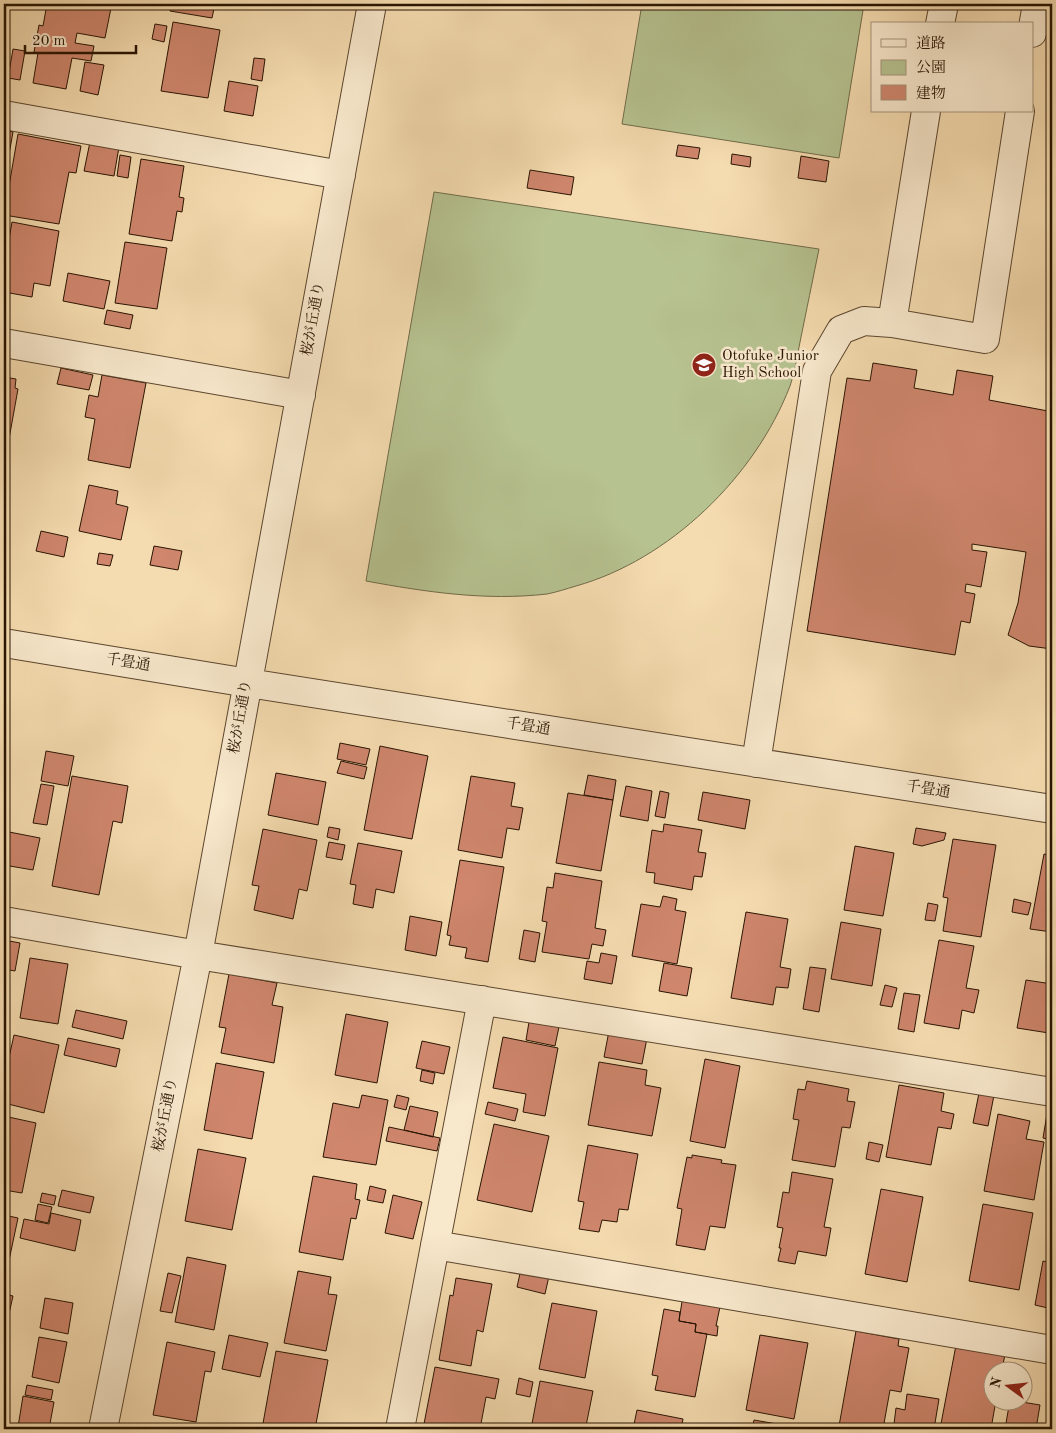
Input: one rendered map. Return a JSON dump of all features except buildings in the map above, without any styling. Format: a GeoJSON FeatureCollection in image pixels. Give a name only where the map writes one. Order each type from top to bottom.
{"type":"FeatureCollection","features":[{"type":"Feature","properties":{"kind":"street","name":"桜が丘通り"},"geometry":{"type":"LineString","coordinates":[[103,1429],[198,955],[372,4]]}},
{"type":"Feature","properties":{"kind":"street"},"geometry":{"type":"LineString","coordinates":[[940,22],[944,4]]}},
{"type":"Feature","properties":{"kind":"street"},"geometry":{"type":"LineString","coordinates":[[1034,22],[1037,4]]}},
{"type":"Feature","properties":{"kind":"street"},"geometry":{"type":"LineString","coordinates":[[892,323],[926,112]]}},
{"type":"Feature","properties":{"kind":"street"},"geometry":{"type":"LineString","coordinates":[[756,763],[817,371],[841,330],[864,322],[892,323],[985,339],[1020,112]]}},
{"type":"Feature","properties":{"kind":"street"},"geometry":{"type":"LineString","coordinates":[[4,116],[340,175]]}},
{"type":"Feature","properties":{"kind":"street"},"geometry":{"type":"LineString","coordinates":[[4,343],[301,395]]}},
{"type":"Feature","properties":{"kind":"street","name":"千畳通"},"geometry":{"type":"LineString","coordinates":[[4,643],[1052,809]]}},
{"type":"Feature","properties":{"kind":"street"},"geometry":{"type":"LineString","coordinates":[[4,921],[198,955],[1052,1092]]}},
{"type":"Feature","properties":{"kind":"street"},"geometry":{"type":"LineString","coordinates":[[400,1429],[482,1000]]}},
{"type":"Feature","properties":{"kind":"street"},"geometry":{"type":"LineString","coordinates":[[435,1245],[1052,1350]]}},
{"type":"Feature","properties":{"kind":"green space"},"geometry":{"type":"Polygon","coordinates":[[[642,4],[864,4],[839,158],[622,124],[642,4]]]}},
{"type":"Feature","properties":{"kind":"green space"},"geometry":{"type":"Polygon","coordinates":[[[434,192],[819,249],[793,376],[775,420],[755,452],[705,510],[644,557],[610,574],[576,586],[547,594],[524,596],[456,594],[366,581],[434,192]]]}},
{"type":"Feature","properties":{"kind":"place","name":"Otofuke Junior High School"},"geometry":{"type":"Point","coordinates":[704,365]}}]}
